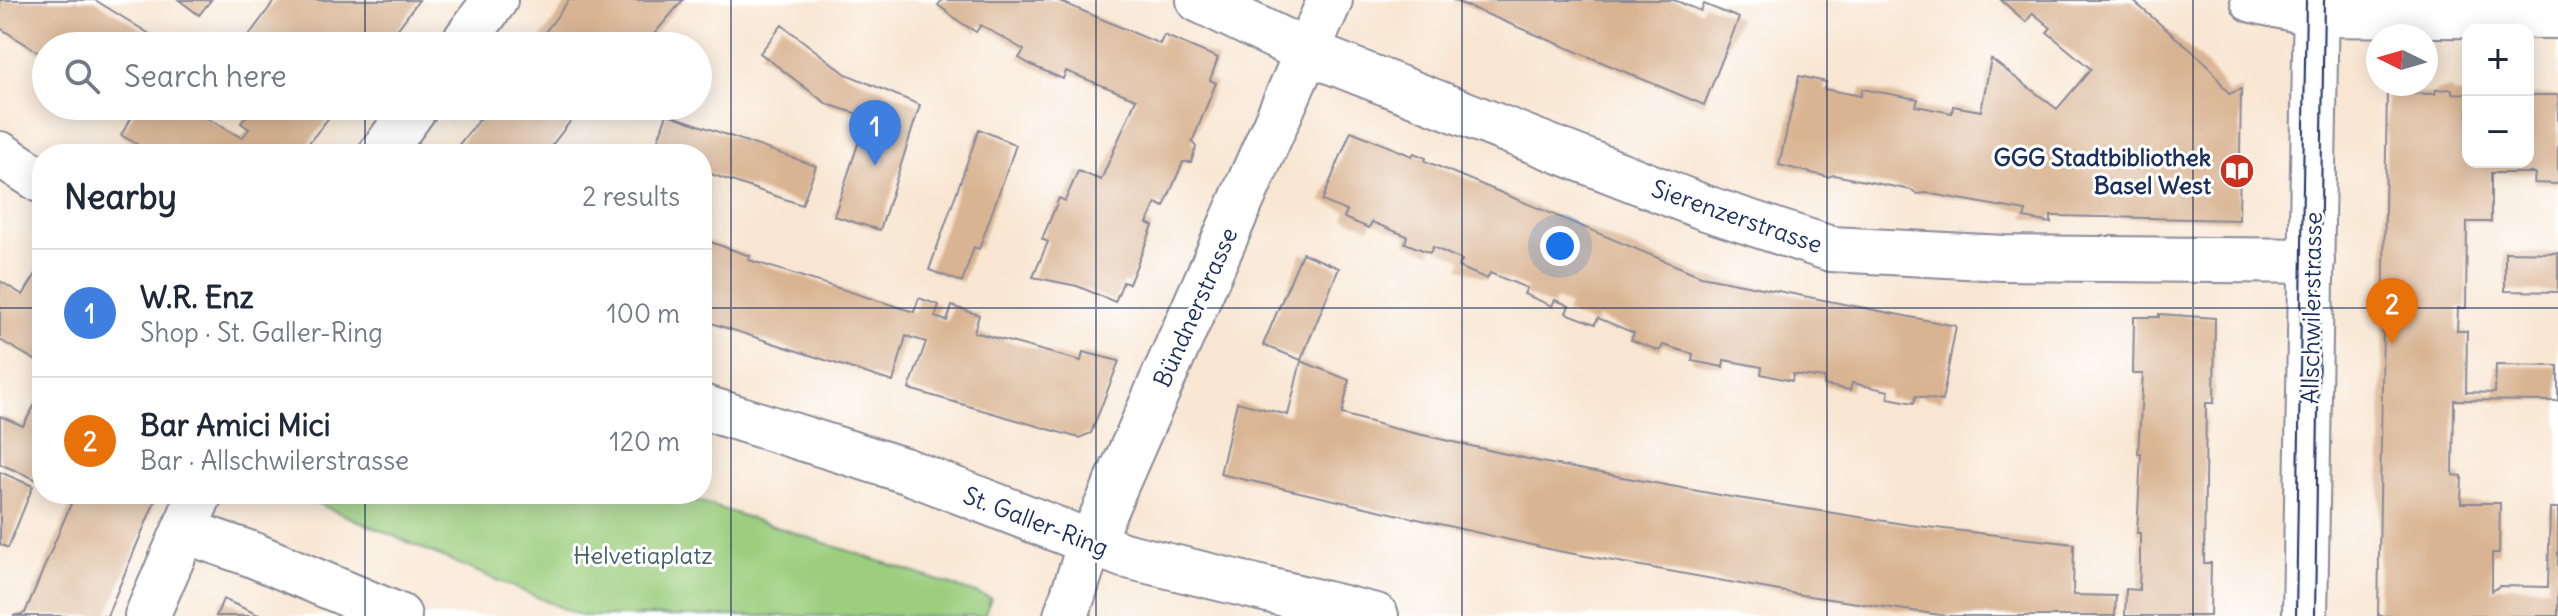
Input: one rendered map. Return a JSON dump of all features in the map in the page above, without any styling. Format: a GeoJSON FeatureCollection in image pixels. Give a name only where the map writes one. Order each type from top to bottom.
{"type":"FeatureCollection","features":[{"type":"Feature","properties":{"kind":"street"},"geometry":{"type":"LineString","coordinates":[[471,32],[495,0]]}},
{"type":"Feature","properties":{"kind":"street","name":"Sierenzerstrasse"},"geometry":{"type":"LineString","coordinates":[[1199,0],[1307,52],[1703,207],[1831,249],[2004,258],[2312,261]]}},
{"type":"Feature","properties":{"kind":"street","name":"Bündnerstrasse"},"geometry":{"type":"LineString","coordinates":[[1066,616],[1090,544],[1330,0]]}},
{"type":"Feature","properties":{"kind":"street"},"geometry":{"type":"LineString","coordinates":[[2253,0],[2316,7],[2558,16]]}},
{"type":"Feature","properties":{"kind":"street","name":"Allschwilerstrasse"},"geometry":{"type":"LineString","coordinates":[[2305,616],[2316,7]]}},
{"type":"Feature","properties":{"kind":"street"},"geometry":{"type":"LineString","coordinates":[[388,144],[406,120]]}},
{"type":"Feature","properties":{"kind":"street"},"geometry":{"type":"LineString","coordinates":[[0,154],[32,175]]}},
{"type":"Feature","properties":{"kind":"street","name":"St. Galler-Ring"},"geometry":{"type":"LineString","coordinates":[[712,410],[907,471],[1090,544],[1175,569],[1376,616]]}},
{"type":"Feature","properties":{"kind":"street"},"geometry":{"type":"LineString","coordinates":[[147,616],[192,512],[251,554],[399,616]]}},
{"type":"Feature","properties":{"kind":"green space","name":"Helvetiaplatz"},"geometry":{"type":"Polygon","coordinates":[[[318,504],[707,504],[991,598],[984,616],[581,616],[318,504]]]}},
{"type":"Feature","properties":{"kind":"building"},"geometry":{"type":"Polygon","coordinates":[[[0,0],[95,0],[146,32],[32,32],[32,48],[0,28],[0,0]]]}},
{"type":"Feature","properties":{"kind":"building"},"geometry":{"type":"Polygon","coordinates":[[[179,0],[211,0],[199,15],[179,0]]]}},
{"type":"Feature","properties":{"kind":"building"},"geometry":{"type":"Polygon","coordinates":[[[275,0],[419,0],[395,32],[251,32],[275,0]]]}},
{"type":"Feature","properties":{"kind":"building"},"geometry":{"type":"Polygon","coordinates":[[[569,0],[683,0],[656,32],[545,32],[569,0]]]}},
{"type":"Feature","properties":{"kind":"building"},"geometry":{"type":"Polygon","coordinates":[[[942,0],[1057,0],[1160,44],[1164,35],[1218,58],[1210,80],[1216,83],[1192,142],[1196,147],[1191,162],[1183,162],[1164,207],[1156,203],[1147,223],[1153,226],[1129,284],[1123,282],[1115,302],[1077,286],[1033,277],[1048,242],[1042,239],[1059,198],[1065,201],[1078,171],[1101,180],[1136,99],[1066,71],[1063,79],[1033,66],[1019,58],[1024,50],[981,25],[976,32],[938,5],[942,0]]]}},
{"type":"Feature","properties":{"kind":"building"},"geometry":{"type":"Polygon","coordinates":[[[1453,0],[1674,0],[1701,11],[1704,4],[1739,18],[1704,105],[1453,0]]]}},
{"type":"Feature","properties":{"kind":"building"},"geometry":{"type":"Polygon","coordinates":[[[2001,0],[2132,0],[2207,64],[2229,94],[2241,89],[2239,220],[2051,216],[2051,223],[2024,218],[2026,211],[1918,194],[1911,190],[1834,175],[1828,177],[1779,165],[1799,76],[1826,82],[1824,89],[1861,96],[1862,89],[1918,99],[1916,106],[1952,113],[1953,106],[1981,111],[1991,59],[2057,109],[2091,69],[2047,32],[2051,28],[2033,13],[2026,22],[2001,0]]]}},
{"type":"Feature","properties":{"kind":"building"},"geometry":{"type":"Polygon","coordinates":[[[782,25],[846,74],[920,105],[880,230],[834,216],[867,117],[827,104],[760,53],[782,25]]]}},
{"type":"Feature","properties":{"kind":"building"},"geometry":{"type":"Polygon","coordinates":[[[2452,89],[2452,93],[2462,94],[2462,168],[2534,168],[2534,95],[2558,95],[2558,184],[2534,183],[2535,173],[2491,173],[2491,222],[2467,222],[2466,308],[2458,308],[2457,331],[2467,331],[2466,392],[2495,393],[2496,365],[2558,366],[2558,401],[2454,400],[2453,475],[2462,476],[2461,503],[2500,503],[2499,553],[2492,553],[2492,591],[2500,586],[2548,587],[2550,508],[2558,508],[2558,616],[2378,616],[2387,96],[2438,96],[2438,90],[2452,89]]]}},
{"type":"Feature","properties":{"kind":"building"},"geometry":{"type":"Polygon","coordinates":[[[130,120],[210,120],[242,138],[249,129],[241,123],[243,120],[327,120],[308,144],[137,144],[121,135],[130,120]]]}},
{"type":"Feature","properties":{"kind":"building"},"geometry":{"type":"Polygon","coordinates":[[[479,120],[571,120],[553,144],[459,144],[479,120]]]}},
{"type":"Feature","properties":{"kind":"building"},"geometry":{"type":"Polygon","coordinates":[[[665,120],[684,120],[816,166],[802,205],[712,174],[712,144],[656,144],[665,120]]]}},
{"type":"Feature","properties":{"kind":"building"},"geometry":{"type":"Polygon","coordinates":[[[979,129],[1016,145],[979,249],[974,247],[962,282],[929,270],[979,129]]]}},
{"type":"Feature","properties":{"kind":"building"},"geometry":{"type":"Polygon","coordinates":[[[1351,131],[1412,156],[1414,153],[1426,158],[1425,161],[1701,276],[1956,326],[1942,401],[1916,396],[1914,403],[1888,398],[1889,391],[1852,383],[1850,390],[1824,385],[1824,378],[1793,374],[1792,381],[1761,374],[1762,367],[1724,360],[1723,367],[1692,361],[1693,354],[1663,345],[1660,351],[1631,340],[1634,333],[1598,318],[1595,324],[1566,313],[1569,306],[1563,303],[1555,300],[1552,306],[1524,294],[1527,288],[1490,273],[1487,279],[1459,267],[1462,260],[1433,247],[1430,253],[1405,243],[1407,236],[1372,222],[1369,228],[1344,218],[1347,211],[1322,201],[1351,131]]]}},
{"type":"Feature","properties":{"kind":"building"},"geometry":{"type":"Polygon","coordinates":[[[712,243],[750,256],[749,260],[914,312],[919,298],[939,305],[935,317],[947,321],[952,306],[979,315],[974,332],[1081,361],[1083,352],[1119,361],[1091,433],[1079,438],[909,389],[926,342],[906,336],[893,382],[712,323],[712,243]]]}},
{"type":"Feature","properties":{"kind":"building"},"geometry":{"type":"Polygon","coordinates":[[[2505,252],[2558,253],[2558,292],[2505,291],[2505,252]]]}},
{"type":"Feature","properties":{"kind":"building"},"geometry":{"type":"Polygon","coordinates":[[[1302,253],[1339,268],[1301,360],[1263,345],[1302,253]]]}},
{"type":"Feature","properties":{"kind":"building"},"geometry":{"type":"Polygon","coordinates":[[[32,280],[32,358],[0,340],[0,281],[23,295],[32,280]]]}},
{"type":"Feature","properties":{"kind":"building"},"geometry":{"type":"Polygon","coordinates":[[[2159,314],[2215,318],[2214,403],[2206,403],[2204,563],[2211,563],[2210,616],[2125,616],[2126,589],[2139,590],[2140,562],[2140,533],[2137,533],[2141,453],[2138,454],[2143,374],[2133,374],[2134,317],[2159,317],[2159,314]]]}},
{"type":"Feature","properties":{"kind":"building"},"geometry":{"type":"Polygon","coordinates":[[[1301,361],[1349,380],[1342,414],[1392,428],[1541,462],[1725,496],[1910,525],[2074,544],[2073,595],[2116,596],[2115,616],[1947,616],[1802,595],[1558,551],[1220,474],[1237,402],[1288,415],[1301,361]]]}},
{"type":"Feature","properties":{"kind":"building"},"geometry":{"type":"Polygon","coordinates":[[[32,410],[32,478],[0,464],[0,416],[23,426],[32,410]]]}},
{"type":"Feature","properties":{"kind":"building"},"geometry":{"type":"Polygon","coordinates":[[[0,472],[32,486],[32,488],[8,548],[0,544],[0,472]]]}},
{"type":"Feature","properties":{"kind":"building"},"geometry":{"type":"Polygon","coordinates":[[[71,504],[154,504],[107,616],[13,616],[25,613],[71,504]]]}},
{"type":"Feature","properties":{"kind":"building"},"geometry":{"type":"Polygon","coordinates":[[[223,599],[261,616],[216,616],[223,599]]]}},
{"type":"Feature","properties":{"kind":"tram line"},"geometry":{"type":"LineString","coordinates":[[2296,616],[2306,0]]}},
{"type":"Feature","properties":{"kind":"tram line"},"geometry":{"type":"LineString","coordinates":[[2315,616],[2324,0]]}},
{"type":"Feature","properties":{"kind":"place","name":"W.R. Enz"},"geometry":{"type":"Point","coordinates":[875,166]}},
{"type":"Feature","properties":{"kind":"place","name":"GGG Stadtbibliothek Basel West"},"geometry":{"type":"Point","coordinates":[2237,171]}},
{"type":"Feature","properties":{"kind":"place","name":"Bar Amici Mici"},"geometry":{"type":"Point","coordinates":[2392,344]}}]}
